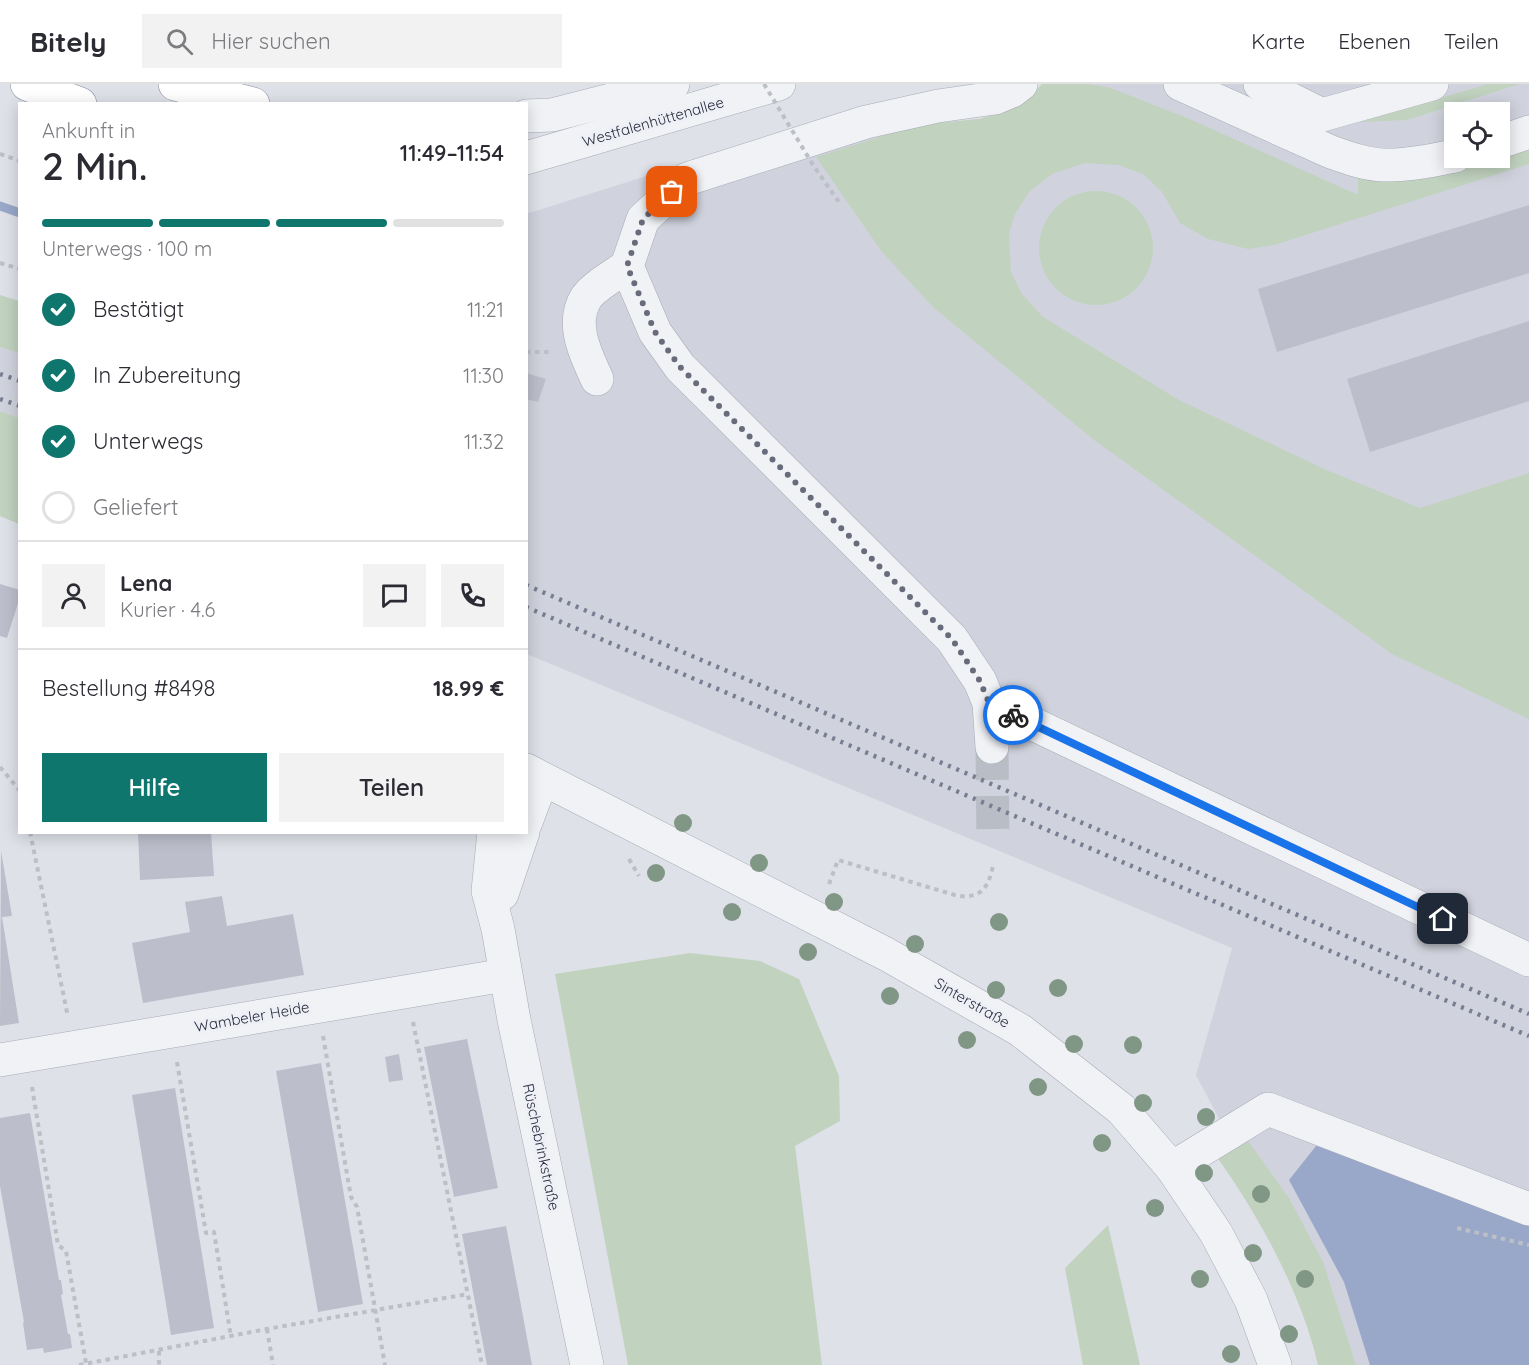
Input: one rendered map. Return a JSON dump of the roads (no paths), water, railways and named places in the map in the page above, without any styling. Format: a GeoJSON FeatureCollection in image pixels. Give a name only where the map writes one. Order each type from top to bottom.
{"type":"FeatureCollection","features":[{"type":"Feature","properties":{"kind":"highway"},"geometry":{"type":"LineString","coordinates":[[27,84],[75,102]]}},
{"type":"Feature","properties":{"kind":"highway"},"geometry":{"type":"LineString","coordinates":[[175,84],[245,102]]}},
{"type":"Feature","properties":{"kind":"street","name":"Westfalenhüttenallee"},"geometry":{"type":"LineString","coordinates":[[528,116],[552,115],[673,84]]}},
{"type":"Feature","properties":{"kind":"street","name":"Westfalenhüttenallee"},"geometry":{"type":"LineString","coordinates":[[528,157],[775,84]]}},
{"type":"Feature","properties":{"kind":"street"},"geometry":{"type":"LineString","coordinates":[[938,106],[971,95],[986,84]]}},
{"type":"Feature","properties":{"kind":"street"},"geometry":{"type":"LineString","coordinates":[[597,379],[582,346],[579,318],[586,297],[627,266],[643,219],[687,178],[866,122],[938,106],[995,98],[1022,84]]}},
{"type":"Feature","properties":{"kind":"street"},"geometry":{"type":"LineString","coordinates":[[1180,84],[1352,160],[1384,165],[1418,163],[1444,158]]}},
{"type":"Feature","properties":{"kind":"street"},"geometry":{"type":"LineString","coordinates":[[1260,84],[1322,115],[1431,84]]}},
{"type":"Feature","properties":{"kind":"street"},"geometry":{"type":"LineString","coordinates":[[1510,139],[1529,132]]}},
{"type":"Feature","properties":{"kind":"street"},"geometry":{"type":"LineString","coordinates":[[627,266],[655,332],[680,367],[952,639],[980,681],[989,703],[992,747]]}},
{"type":"Feature","properties":{"kind":"street"},"geometry":{"type":"LineString","coordinates":[[989,703],[1529,960]]}},
{"type":"Feature","properties":{"kind":"street"},"geometry":{"type":"LineString","coordinates":[[528,810],[534,775]]}},
{"type":"Feature","properties":{"kind":"street","name":"Sinterstraße"},"geometry":{"type":"LineString","coordinates":[[534,775],[886,954],[1020,1030],[1121,1109],[1172,1168],[1216,1233],[1251,1300],[1275,1365]]}},
{"type":"Feature","properties":{"kind":"street","name":"Rüschebrinkstraße"},"geometry":{"type":"LineString","coordinates":[[494,834],[488,891],[498,929],[505,975],[587,1365]]}},
{"type":"Feature","properties":{"kind":"street","name":"Rüschebrinkstraße"},"geometry":{"type":"LineString","coordinates":[[498,929],[503,889],[522,834]]}},
{"type":"Feature","properties":{"kind":"street","name":"Wambeler Heide"},"geometry":{"type":"LineString","coordinates":[[0,1060],[505,975]]}},
{"type":"Feature","properties":{"kind":"street"},"geometry":{"type":"LineString","coordinates":[[1172,1168],[1268,1109],[1529,1209]]}},
{"type":"Feature","properties":{"kind":"water"},"geometry":{"type":"Polygon","coordinates":[[[1320,1141],[1529,1220],[1529,1365],[1370,1365],[1344,1282],[1289,1180],[1320,1141]]]}},
{"type":"Feature","properties":{"kind":"waterway"},"geometry":{"type":"LineString","coordinates":[[0,206],[18,212]]}},
{"type":"Feature","properties":{"kind":"tunnel"},"geometry":{"type":"LineString","coordinates":[[992,747],[993,845]]}},
{"type":"Feature","properties":{"kind":"railway"},"geometry":{"type":"LineString","coordinates":[[0,374],[18,380]]}},
{"type":"Feature","properties":{"kind":"railway"},"geometry":{"type":"LineString","coordinates":[[0,399],[18,405]]}},
{"type":"Feature","properties":{"kind":"railway"},"geometry":{"type":"LineString","coordinates":[[528,586],[1529,1014]]}},
{"type":"Feature","properties":{"kind":"railway"},"geometry":{"type":"LineString","coordinates":[[528,608],[1529,1036]]}}]}
